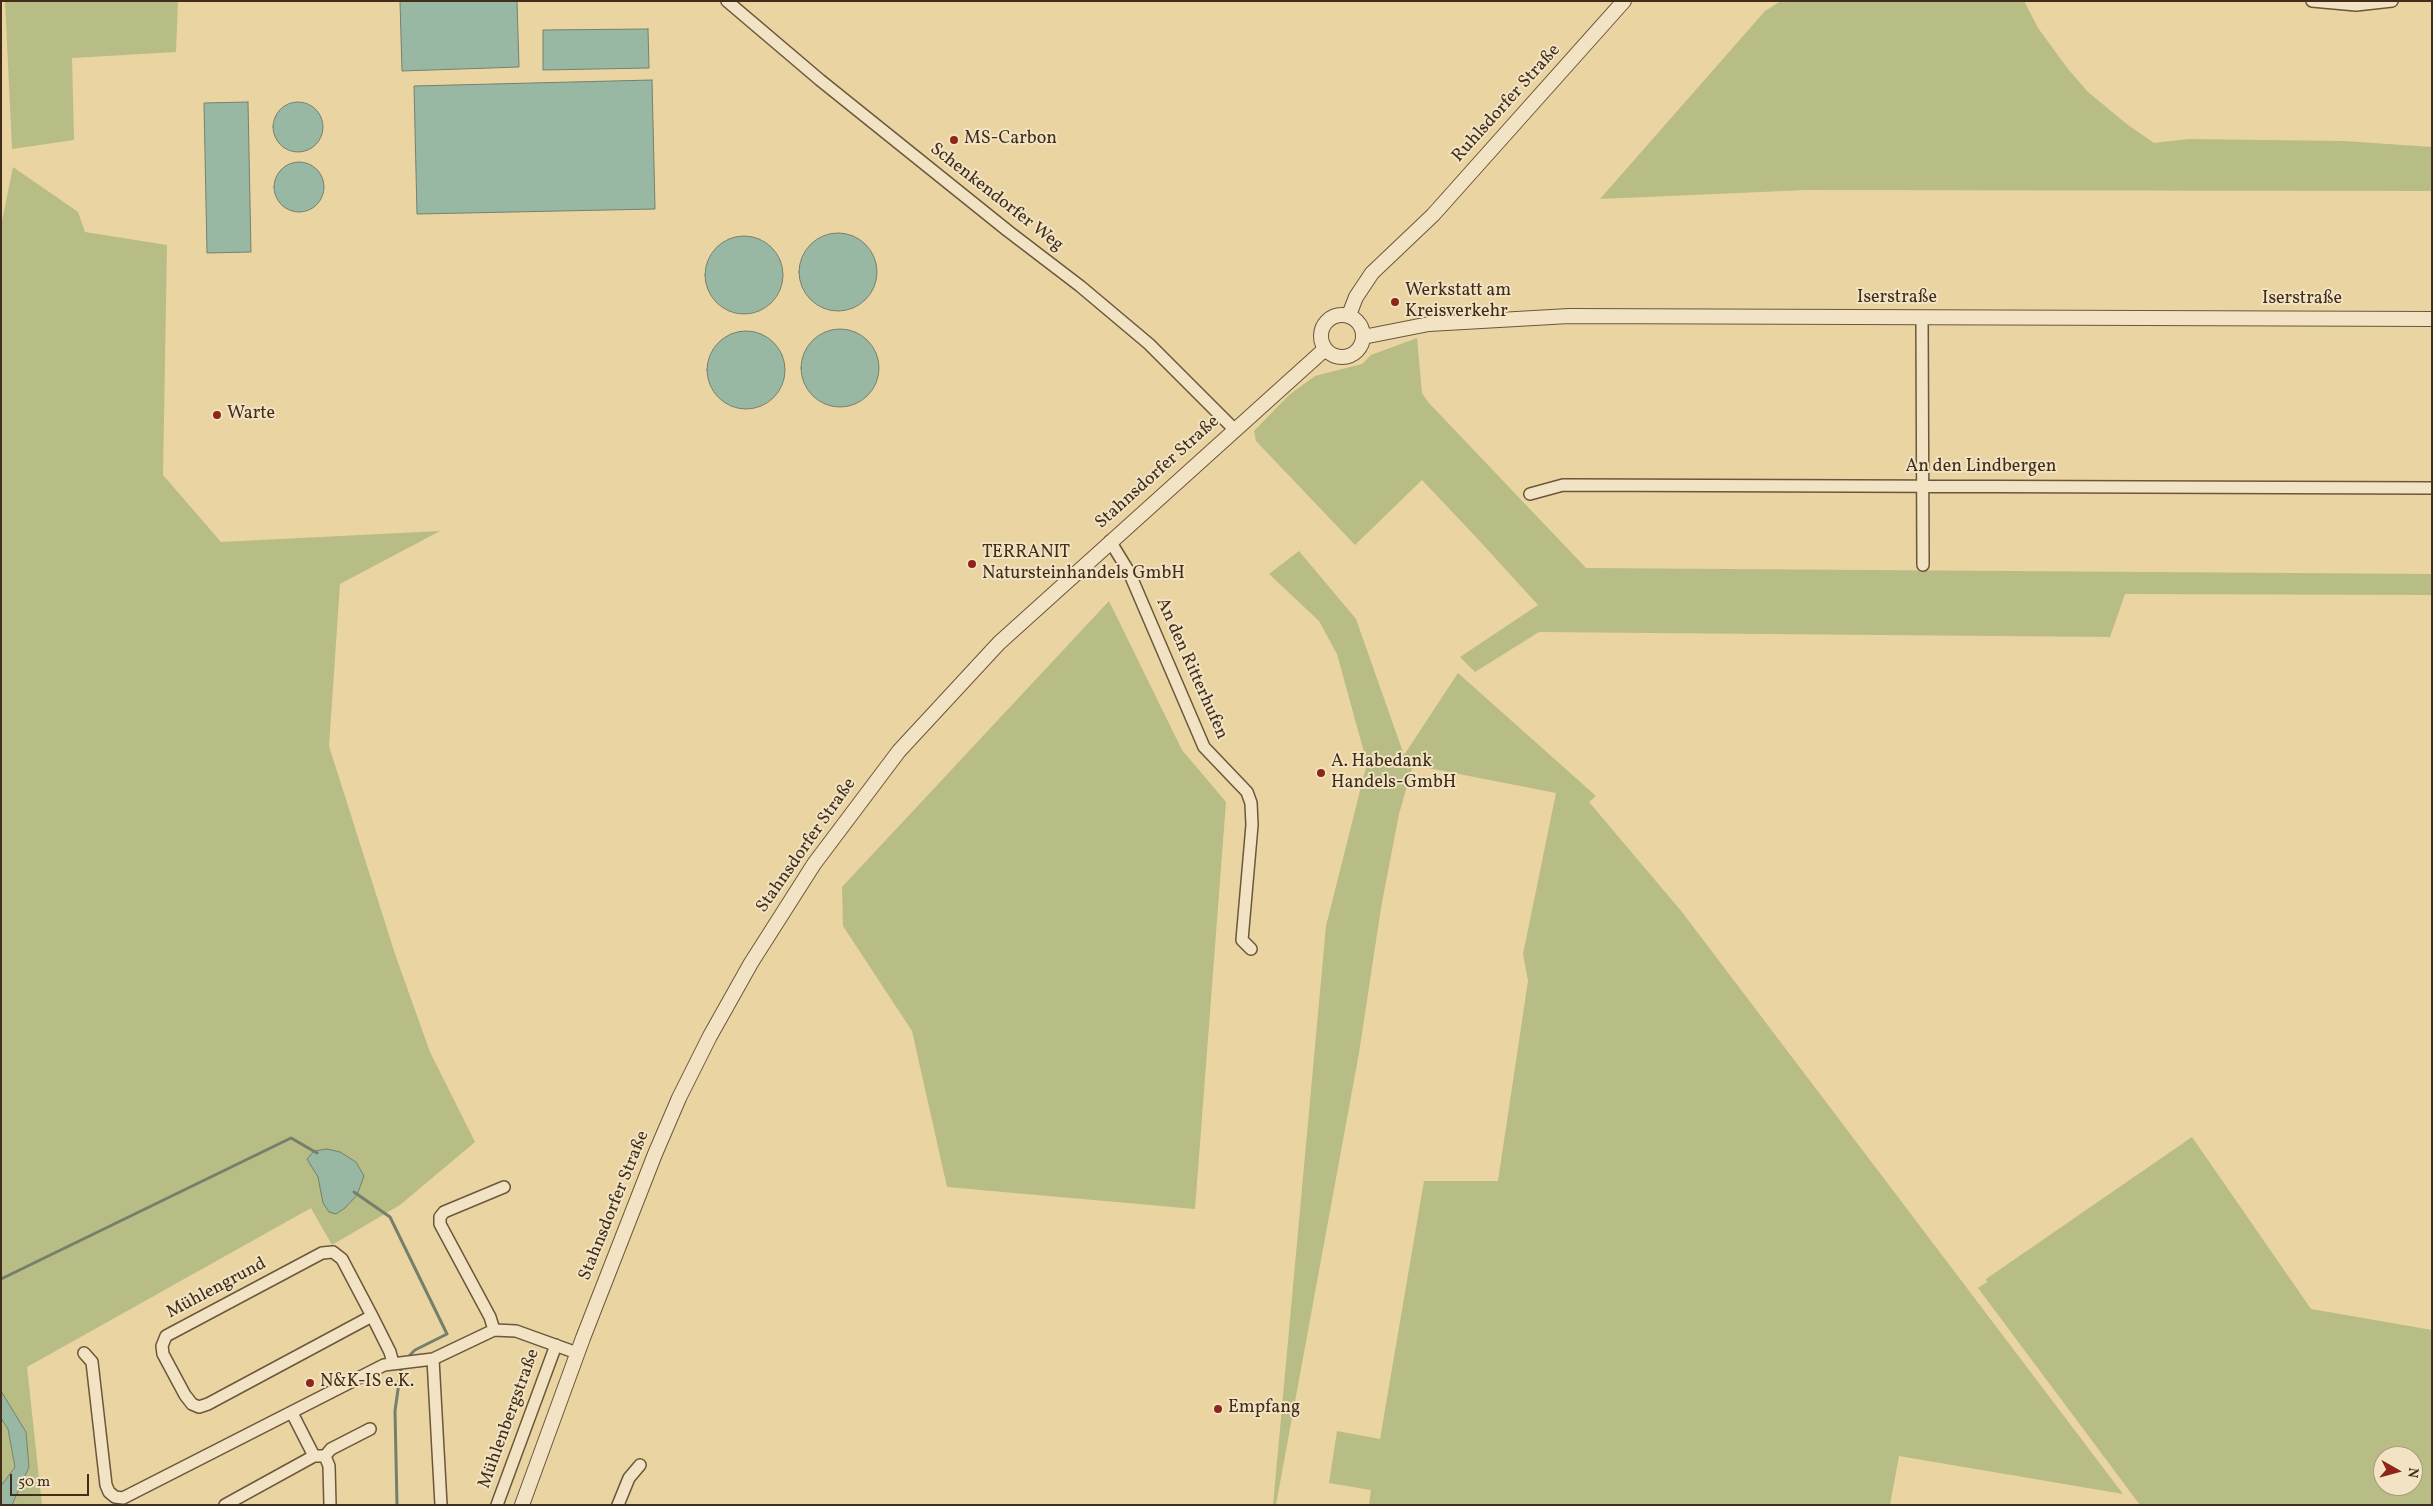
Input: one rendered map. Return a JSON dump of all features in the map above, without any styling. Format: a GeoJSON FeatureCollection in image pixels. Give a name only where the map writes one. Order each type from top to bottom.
{"type":"FeatureCollection","features":[{"type":"Feature","properties":{"kind":"street","name":"Schenkendorfer Weg"},"geometry":{"type":"LineString","coordinates":[[728,1],[835,92],[1008,232],[1080,286],[1148,344],[1234,430]]}},
{"type":"Feature","properties":{"kind":"street","name":"Ruhlsdorfer Straße"},"geometry":{"type":"LineString","coordinates":[[1349,315],[1356,297],[1372,273],[1417,231],[1624,1]]}},
{"type":"Feature","properties":{"kind":"street"},"geometry":{"type":"LineString","coordinates":[[2312,1],[2356,5],[2392,1]]}},
{"type":"Feature","properties":{"kind":"street"},"geometry":{"type":"LineString","coordinates":[[1343,314],[1349,315],[1360,324],[1363,337],[1359,349],[1348,356],[1335,356],[1325,348],[1321,337],[1323,325],[1332,317],[1343,314]]}},
{"type":"Feature","properties":{"kind":"street","name":"Iserstraße"},"geometry":{"type":"LineString","coordinates":[[1363,337],[1429,324],[1569,316],[2432,319]]}},
{"type":"Feature","properties":{"kind":"street"},"geometry":{"type":"LineString","coordinates":[[1922,318],[1923,565]]}},
{"type":"Feature","properties":{"kind":"street","name":"Stahnsdorfer Straße"},"geometry":{"type":"LineString","coordinates":[[522,1505],[577,1353],[651,1162],[679,1098],[710,1036],[751,962],[814,864],[899,751],[999,643],[1325,348]]}},
{"type":"Feature","properties":{"kind":"street","name":"An den Lindbergen"},"geometry":{"type":"LineString","coordinates":[[1530,494],[1563,485],[2432,488]]}},
{"type":"Feature","properties":{"kind":"street","name":"An den Ritterhufen"},"geometry":{"type":"LineString","coordinates":[[1110,541],[1129,572],[1204,747],[1247,792],[1251,803],[1252,825],[1242,940],[1251,949]]}},
{"type":"Feature","properties":{"kind":"street"},"geometry":{"type":"LineString","coordinates":[[84,1353],[92,1362],[106,1485],[109,1492],[115,1497],[129,1496],[384,1365],[434,1359],[494,1330],[490,1317],[440,1224],[440,1217],[444,1212],[504,1187]]}},
{"type":"Feature","properties":{"kind":"street","name":"Mühlengrund"},"geometry":{"type":"LineString","coordinates":[[372,1316],[208,1404],[199,1407],[192,1404],[186,1396],[163,1354],[162,1346],[166,1336],[322,1253],[333,1252],[342,1259],[372,1316],[393,1363]]}},
{"type":"Feature","properties":{"kind":"street","name":"Mühlenbergstraße"},"geometry":{"type":"LineString","coordinates":[[494,1330],[516,1331],[577,1353]]}},
{"type":"Feature","properties":{"kind":"street","name":"Mühlenbergstraße"},"geometry":{"type":"LineString","coordinates":[[496,1505],[556,1345]]}},
{"type":"Feature","properties":{"kind":"street"},"geometry":{"type":"LineString","coordinates":[[434,1359],[441,1505]]}},
{"type":"Feature","properties":{"kind":"street"},"geometry":{"type":"LineString","coordinates":[[292,1412],[320,1456],[329,1466],[330,1505]]}},
{"type":"Feature","properties":{"kind":"street"},"geometry":{"type":"LineString","coordinates":[[225,1505],[370,1429]]}},
{"type":"Feature","properties":{"kind":"street"},"geometry":{"type":"LineString","coordinates":[[618,1505],[629,1478],[640,1465]]}},
{"type":"Feature","properties":{"kind":"green space"},"geometry":{"type":"Polygon","coordinates":[[[5,1],[178,1],[176,52],[72,58],[74,140],[12,149],[5,1]]]}},
{"type":"Feature","properties":{"kind":"green space"},"geometry":{"type":"Polygon","coordinates":[[[1781,1],[2024,1],[2038,28],[2068,69],[2088,92],[2128,125],[2154,143],[2188,139],[2344,141],[2432,147],[2432,191],[1807,190],[1600,199],[1765,11],[1781,1]]]}},
{"type":"Feature","properties":{"kind":"green space"},"geometry":{"type":"Polygon","coordinates":[[[13,167],[78,212],[85,232],[167,245],[163,475],[221,542],[440,531],[340,584],[329,746],[395,954],[430,1052],[475,1142],[400,1205],[332,1245],[311,1208],[27,1367],[42,1505],[12,1505],[29,1467],[26,1432],[1,1391],[1,226],[13,167]]]}},
{"type":"Feature","properties":{"kind":"green space"},"geometry":{"type":"Polygon","coordinates":[[[1417,338],[1422,393],[1428,402],[1586,568],[2432,574],[2432,595],[2125,594],[2110,637],[1539,632],[1475,672],[1460,657],[1538,605],[1475,536],[1422,480],[1355,545],[1256,441],[1254,431],[1289,395],[1315,376],[1362,364],[1371,355],[1417,338]]]}},
{"type":"Feature","properties":{"kind":"green space"},"geometry":{"type":"Polygon","coordinates":[[[1299,551],[1356,619],[1404,755],[1458,673],[1596,796],[1589,802],[1682,912],[2123,1494],[1899,1456],[1890,1505],[1369,1505],[1371,1490],[1329,1483],[1337,1431],[1380,1439],[1424,1181],[1498,1181],[1528,981],[1523,954],[1556,793],[1413,765],[1399,814],[1381,908],[1359,1053],[1276,1505],[1273,1505],[1326,926],[1367,763],[1337,654],[1319,621],[1269,574],[1299,551]]]}},
{"type":"Feature","properties":{"kind":"green space"},"geometry":{"type":"Polygon","coordinates":[[[1109,601],[1182,750],[1226,802],[1195,1209],[947,1187],[912,1031],[843,926],[842,887],[1109,601]]]}},
{"type":"Feature","properties":{"kind":"green space"},"geometry":{"type":"Polygon","coordinates":[[[2192,1137],[2311,1309],[2432,1330],[2432,1505],[2140,1505],[1978,1288],[1987,1282],[1986,1279],[2192,1137]]]}},
{"type":"Feature","properties":{"kind":"green space"},"geometry":{"type":"Polygon","coordinates":[[[1,1418],[8,1429],[15,1468],[1,1486],[1,1418]]]}},
{"type":"Feature","properties":{"kind":"shaded area"},"geometry":{"type":"Polygon","coordinates":[[[400,1],[517,1],[519,67],[402,71],[400,1]]]}},
{"type":"Feature","properties":{"kind":"shaded area"},"geometry":{"type":"Polygon","coordinates":[[[648,29],[649,68],[543,70],[543,30],[648,29]]]}},
{"type":"Feature","properties":{"kind":"shaded area"},"geometry":{"type":"Polygon","coordinates":[[[652,80],[655,209],[417,214],[414,86],[652,80]]]}},
{"type":"Feature","properties":{"kind":"shaded area"},"geometry":{"type":"Polygon","coordinates":[[[248,102],[251,252],[207,253],[204,103],[248,102]]]}},
{"type":"Feature","properties":{"kind":"shaded area"},"geometry":{"type":"Polygon","coordinates":[[[293,102],[303,102],[316,109],[323,122],[323,132],[316,145],[303,152],[293,152],[284,148],[277,141],[273,132],[273,122],[277,113],[284,106],[293,102]]]}},
{"type":"Feature","properties":{"kind":"shaded area"},"geometry":{"type":"Polygon","coordinates":[[[294,162],[304,162],[317,169],[324,182],[324,192],[317,205],[304,212],[294,212],[285,208],[278,201],[274,192],[274,182],[278,173],[285,166],[294,162]]]}},
{"type":"Feature","properties":{"kind":"shaded area"},"geometry":{"type":"Polygon","coordinates":[[[830,233],[846,233],[860,239],[871,250],[877,264],[877,280],[871,294],[860,305],[846,311],[830,311],[816,305],[805,294],[799,280],[799,264],[805,250],[816,239],[830,233]]]}},
{"type":"Feature","properties":{"kind":"shaded area"},"geometry":{"type":"Polygon","coordinates":[[[736,236],[752,236],[766,242],[777,253],[783,267],[783,283],[777,297],[766,308],[752,314],[736,314],[722,308],[711,297],[705,283],[705,267],[711,253],[722,242],[736,236]]]}},
{"type":"Feature","properties":{"kind":"shaded area"},"geometry":{"type":"Polygon","coordinates":[[[832,329],[848,329],[862,335],[873,346],[879,360],[879,376],[873,390],[862,401],[848,407],[832,407],[818,401],[807,390],[801,376],[801,360],[807,346],[818,335],[832,329]]]}},
{"type":"Feature","properties":{"kind":"shaded area"},"geometry":{"type":"Polygon","coordinates":[[[738,331],[754,331],[768,337],[779,348],[785,362],[785,378],[779,392],[768,403],[754,409],[738,409],[724,403],[713,392],[707,378],[707,362],[713,348],[724,337],[738,331]]]}},
{"type":"Feature","properties":{"kind":"shaded area"},"geometry":{"type":"Polygon","coordinates":[[[327,1149],[340,1152],[356,1162],[364,1176],[357,1195],[345,1208],[336,1214],[329,1212],[323,1203],[318,1177],[307,1159],[314,1151],[327,1149]]]}},
{"type":"Feature","properties":{"kind":"shaded area"},"geometry":{"type":"Polygon","coordinates":[[[1,1391],[26,1432],[29,1467],[12,1505],[1,1505],[1,1486],[15,1467],[8,1429],[1,1418],[1,1391]]]}},
{"type":"Feature","properties":{"kind":"waterway"},"geometry":{"type":"LineString","coordinates":[[1,1279],[291,1138],[317,1153]]}},
{"type":"Feature","properties":{"kind":"waterway"},"geometry":{"type":"LineString","coordinates":[[354,1192],[390,1217],[447,1334],[415,1350],[410,1355]]}},
{"type":"Feature","properties":{"kind":"waterway"},"geometry":{"type":"LineString","coordinates":[[397,1505],[395,1411],[401,1368]]}},
{"type":"Feature","properties":{"kind":"place","name":"MS-Carbon"},"geometry":{"type":"Point","coordinates":[954,140]}},
{"type":"Feature","properties":{"kind":"place","name":"Werkstatt am Kreisverkehr"},"geometry":{"type":"Point","coordinates":[1395,302]}},
{"type":"Feature","properties":{"kind":"place","name":"Warte"},"geometry":{"type":"Point","coordinates":[217,415]}},
{"type":"Feature","properties":{"kind":"place","name":"TERRANIT Natursteinhandels GmbH"},"geometry":{"type":"Point","coordinates":[972,564]}},
{"type":"Feature","properties":{"kind":"place","name":"A. Habedank Handels-GmbH"},"geometry":{"type":"Point","coordinates":[1321,773]}},
{"type":"Feature","properties":{"kind":"place","name":"N&K-IS e.K."},"geometry":{"type":"Point","coordinates":[310,1383]}},
{"type":"Feature","properties":{"kind":"place","name":"Empfang"},"geometry":{"type":"Point","coordinates":[1218,1409]}}]}
